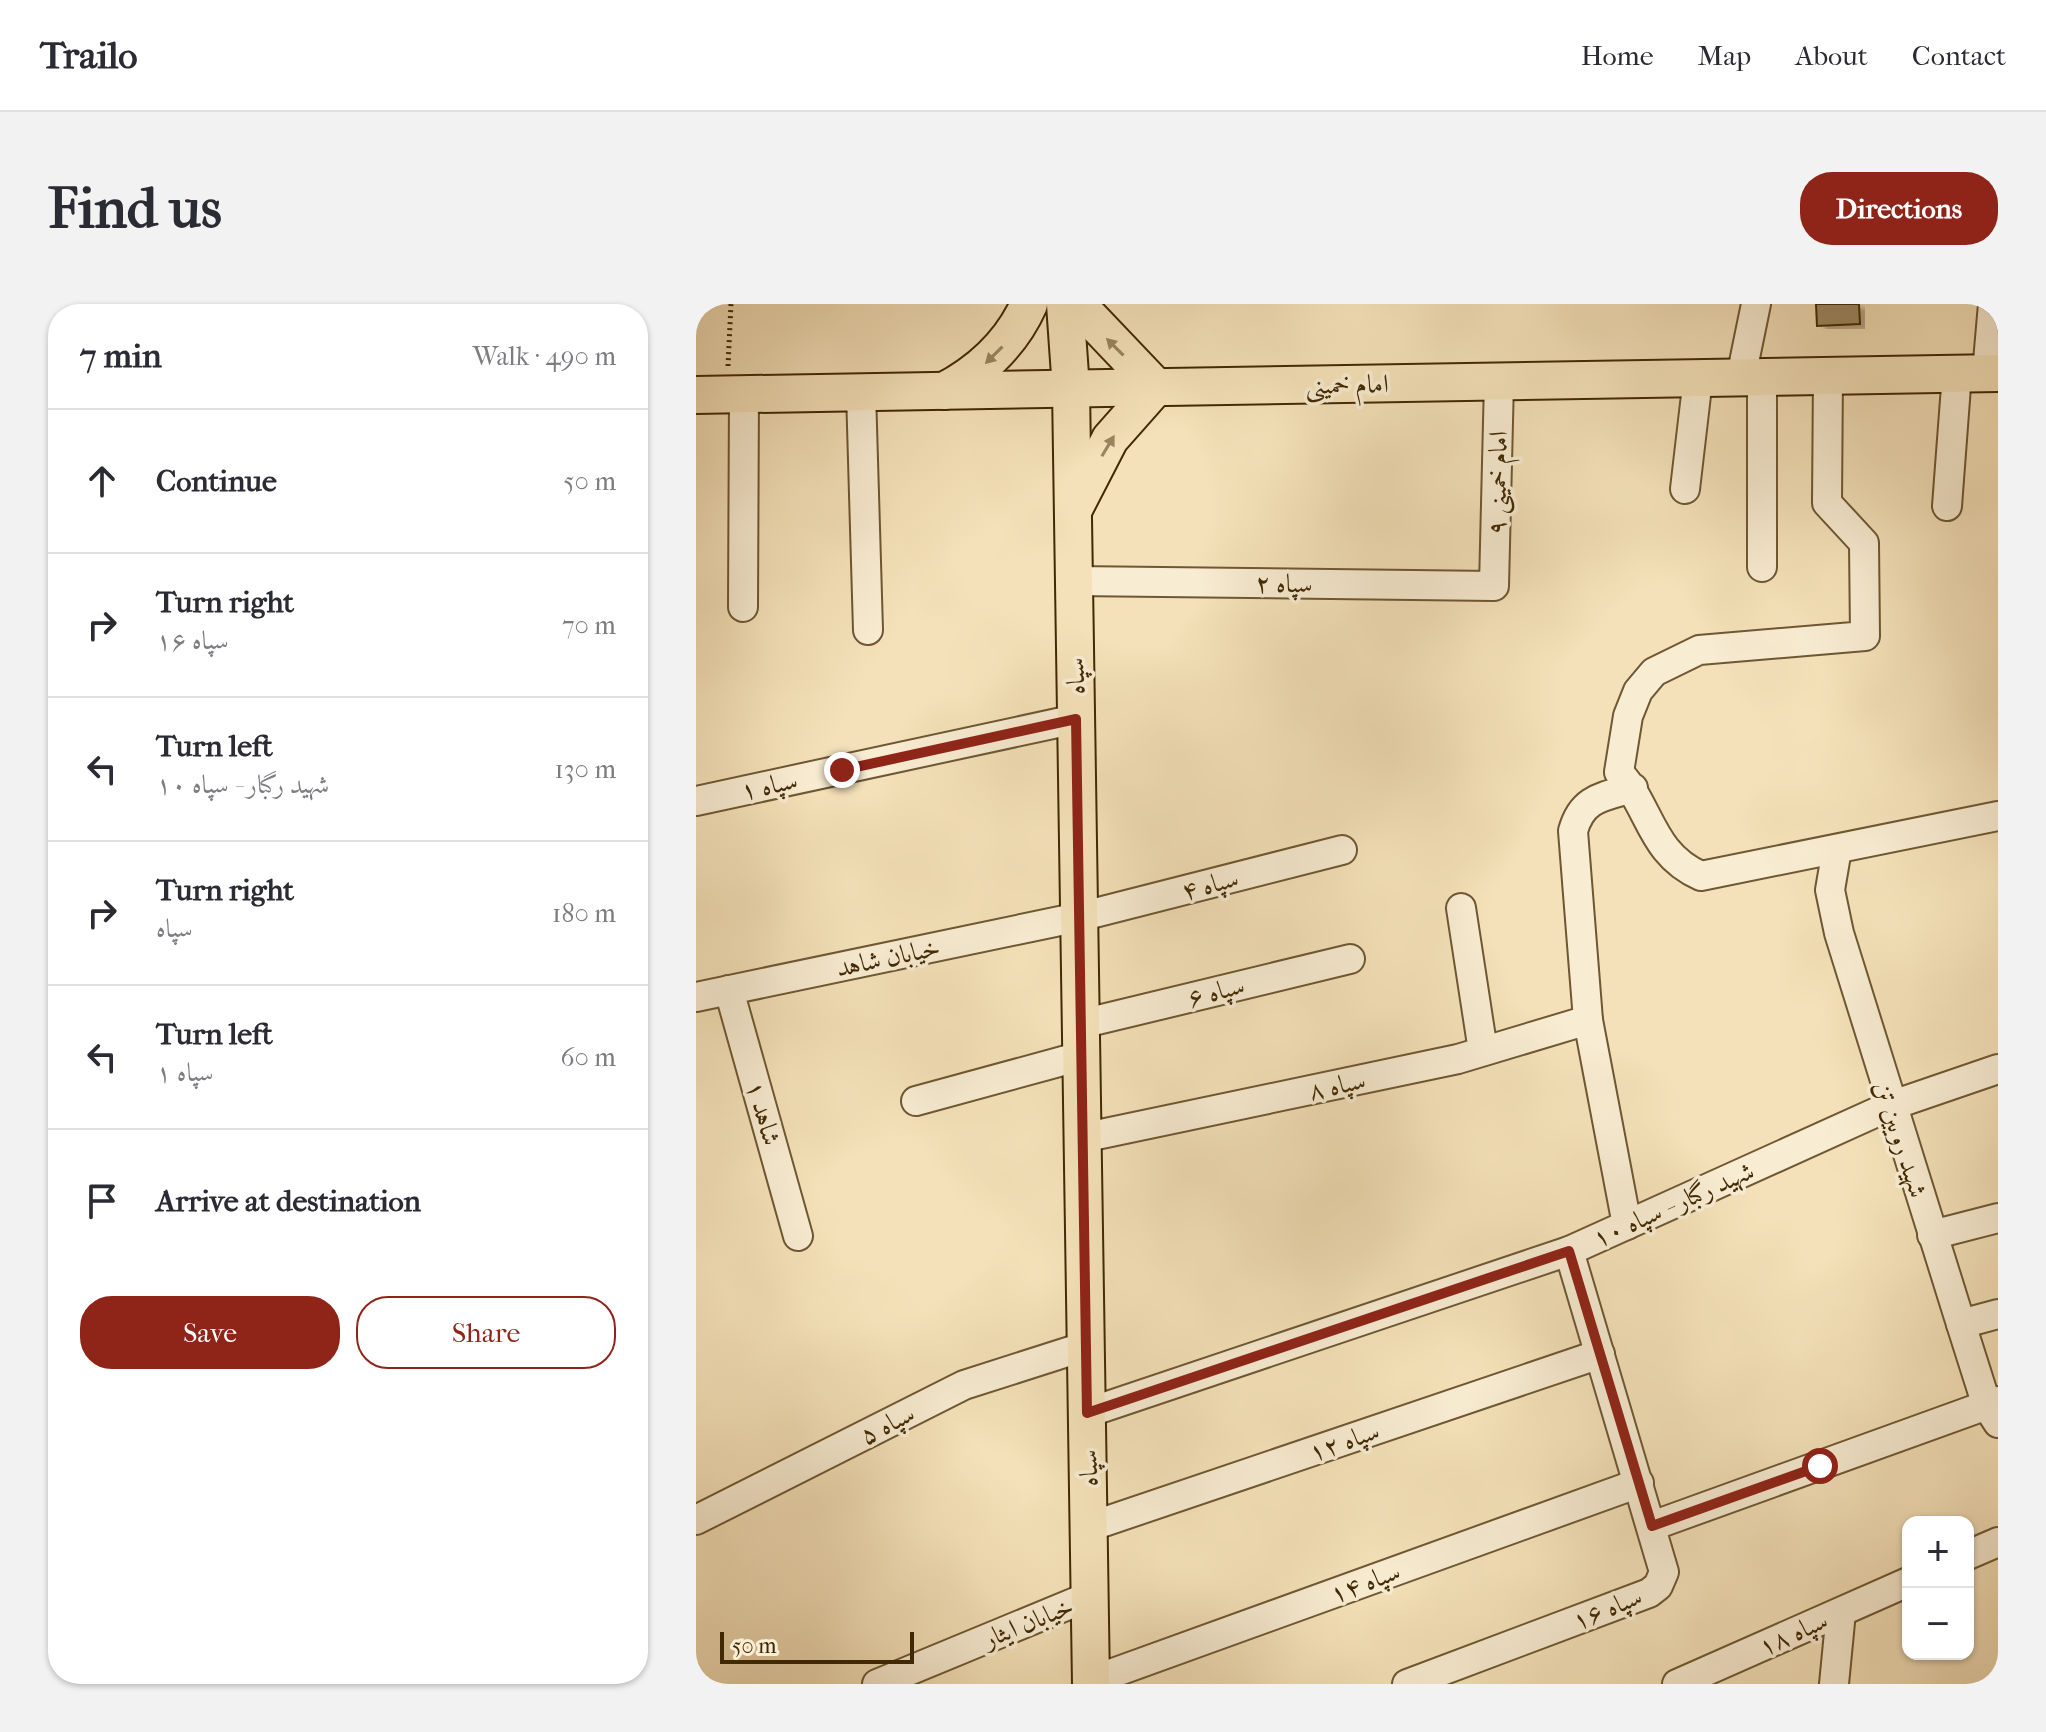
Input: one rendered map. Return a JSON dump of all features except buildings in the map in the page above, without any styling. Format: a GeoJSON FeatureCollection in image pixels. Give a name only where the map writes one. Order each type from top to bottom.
{"type":"FeatureCollection","features":[{"type":"Feature","properties":{"kind":"main road"},"geometry":{"type":"LineString","coordinates":[[944,391],[973,374],[998,352],[1029,304]]}},
{"type":"Feature","properties":{"kind":"main road"},"geometry":{"type":"LineString","coordinates":[[1038,304],[1071,389]]}},
{"type":"Feature","properties":{"kind":"main road","name":"سپاه"},"geometry":{"type":"LineString","coordinates":[[1065,304],[1071,389],[1091,1682]]}},
{"type":"Feature","properties":{"kind":"main road"},"geometry":{"type":"LineString","coordinates":[[1073,512],[1110,439],[1156,387],[1077,304]]}},
{"type":"Feature","properties":{"kind":"main road","name":"امام خمینی"},"geometry":{"type":"LineString","coordinates":[[722,395],[1980,373]]}},
{"type":"Feature","properties":{"kind":"street"},"geometry":{"type":"LineString","coordinates":[[1756,304],[1751,377],[1762,567]]}},
{"type":"Feature","properties":{"kind":"street"},"geometry":{"type":"LineString","coordinates":[[1947,506],[1980,373],[1993,304]]}},
{"type":"Feature","properties":{"kind":"street"},"geometry":{"type":"LineString","coordinates":[[1828,375],[1827,503],[1864,543],[1865,636],[1699,650],[1654,672],[1638,691],[1628,716],[1619,772],[1633,788],[1662,846],[1679,867],[1701,876],[1998,816]]}},
{"type":"Feature","properties":{"kind":"street"},"geometry":{"type":"LineString","coordinates":[[1685,489],[1698,378]]}},
{"type":"Feature","properties":{"kind":"street","name":"امام خمینی ۹"},"geometry":{"type":"LineString","coordinates":[[1494,586],[1499,381]]}},
{"type":"Feature","properties":{"kind":"street"},"geometry":{"type":"LineString","coordinates":[[861,392],[868,630]]}},
{"type":"Feature","properties":{"kind":"street"},"geometry":{"type":"LineString","coordinates":[[722,395],[743,607]]}},
{"type":"Feature","properties":{"kind":"street","name":"سپاه ۲"},"geometry":{"type":"LineString","coordinates":[[1074,581],[1494,586]]}},
{"type":"Feature","properties":{"kind":"street","name":"سپاه ۱"},"geometry":{"type":"LineString","coordinates":[[696,801],[1076,719]]}},
{"type":"Feature","properties":{"kind":"street"},"geometry":{"type":"LineString","coordinates":[[1627,1225],[1588,1020],[1573,831],[1578,812],[1597,798],[1633,788]]}},
{"type":"Feature","properties":{"kind":"street","name":"شهید رویین تن"},"geometry":{"type":"LineString","coordinates":[[1837,849],[1830,890],[1839,933],[1890,1106],[1961,1324],[1994,1410]]}},
{"type":"Feature","properties":{"kind":"street","name":"سپاه ۴"},"geometry":{"type":"LineString","coordinates":[[1079,917],[1342,850]]}},
{"type":"Feature","properties":{"kind":"street"},"geometry":{"type":"LineString","coordinates":[[1461,908],[1483,1051]]}},
{"type":"Feature","properties":{"kind":"street","name":"خیابان شاهد"},"geometry":{"type":"LineString","coordinates":[[696,997],[1079,917]]}},
{"type":"Feature","properties":{"kind":"street","name":"سپاه ۶"},"geometry":{"type":"LineString","coordinates":[[916,1101],[1081,1040],[1350,959]]}},
{"type":"Feature","properties":{"kind":"street","name":"شاهد ۱"},"geometry":{"type":"LineString","coordinates":[[729,990],[798,1236]]}},
{"type":"Feature","properties":{"kind":"street","name":"سپاه ۸"},"geometry":{"type":"LineString","coordinates":[[1082,1138],[1483,1051],[1588,1020]]}},
{"type":"Feature","properties":{"kind":"street","name":"شهید رگبار - سپاه ۱۰"},"geometry":{"type":"LineString","coordinates":[[1087,1413],[1569,1251],[1890,1106],[1998,1069]]}},
{"type":"Feature","properties":{"kind":"street"},"geometry":{"type":"LineString","coordinates":[[1932,1235],[1998,1218]]}},
{"type":"Feature","properties":{"kind":"street","name":"سپاه ۱۶"},"geometry":{"type":"LineString","coordinates":[[1407,1684],[1649,1593],[1658,1586],[1664,1572],[1569,1251]]}},
{"type":"Feature","properties":{"kind":"street"},"geometry":{"type":"LineString","coordinates":[[1961,1324],[1998,1314]]}},
{"type":"Feature","properties":{"kind":"street","name":"سپاه ۵"},"geometry":{"type":"LineString","coordinates":[[696,1520],[964,1385],[1086,1346]]}},
{"type":"Feature","properties":{"kind":"street","name":"سپاه ۱۲"},"geometry":{"type":"LineString","coordinates":[[1089,1527],[1600,1354]]}},
{"type":"Feature","properties":{"kind":"street"},"geometry":{"type":"LineString","coordinates":[[1652,1526],[1994,1410]]}},
{"type":"Feature","properties":{"kind":"street","name":"سپاه ۱۴"},"geometry":{"type":"LineString","coordinates":[[1091,1682],[1639,1483]]}},
{"type":"Feature","properties":{"kind":"street"},"geometry":{"type":"LineString","coordinates":[[1974,1552],[1998,1542]]}},
{"type":"Feature","properties":{"kind":"street","name":"سپاه ۱۸"},"geometry":{"type":"LineString","coordinates":[[1677,1684],[1902,1585]]}},
{"type":"Feature","properties":{"kind":"street","name":"خیابان ایثار"},"geometry":{"type":"LineString","coordinates":[[877,1684],[1090,1596]]}},
{"type":"Feature","properties":{"kind":"street"},"geometry":{"type":"LineString","coordinates":[[1834,1684],[1841,1612]]}},
{"type":"Feature","properties":{"kind":"path"},"geometry":{"type":"LineString","coordinates":[[722,395],[731,304]]}},
{"type":"Feature","properties":{"kind":"route"},"geometry":{"type":"LineString","coordinates":[[842,770],[1076,719],[1087,1413],[1569,1251],[1652,1526],[1820,1466]]}}]}
